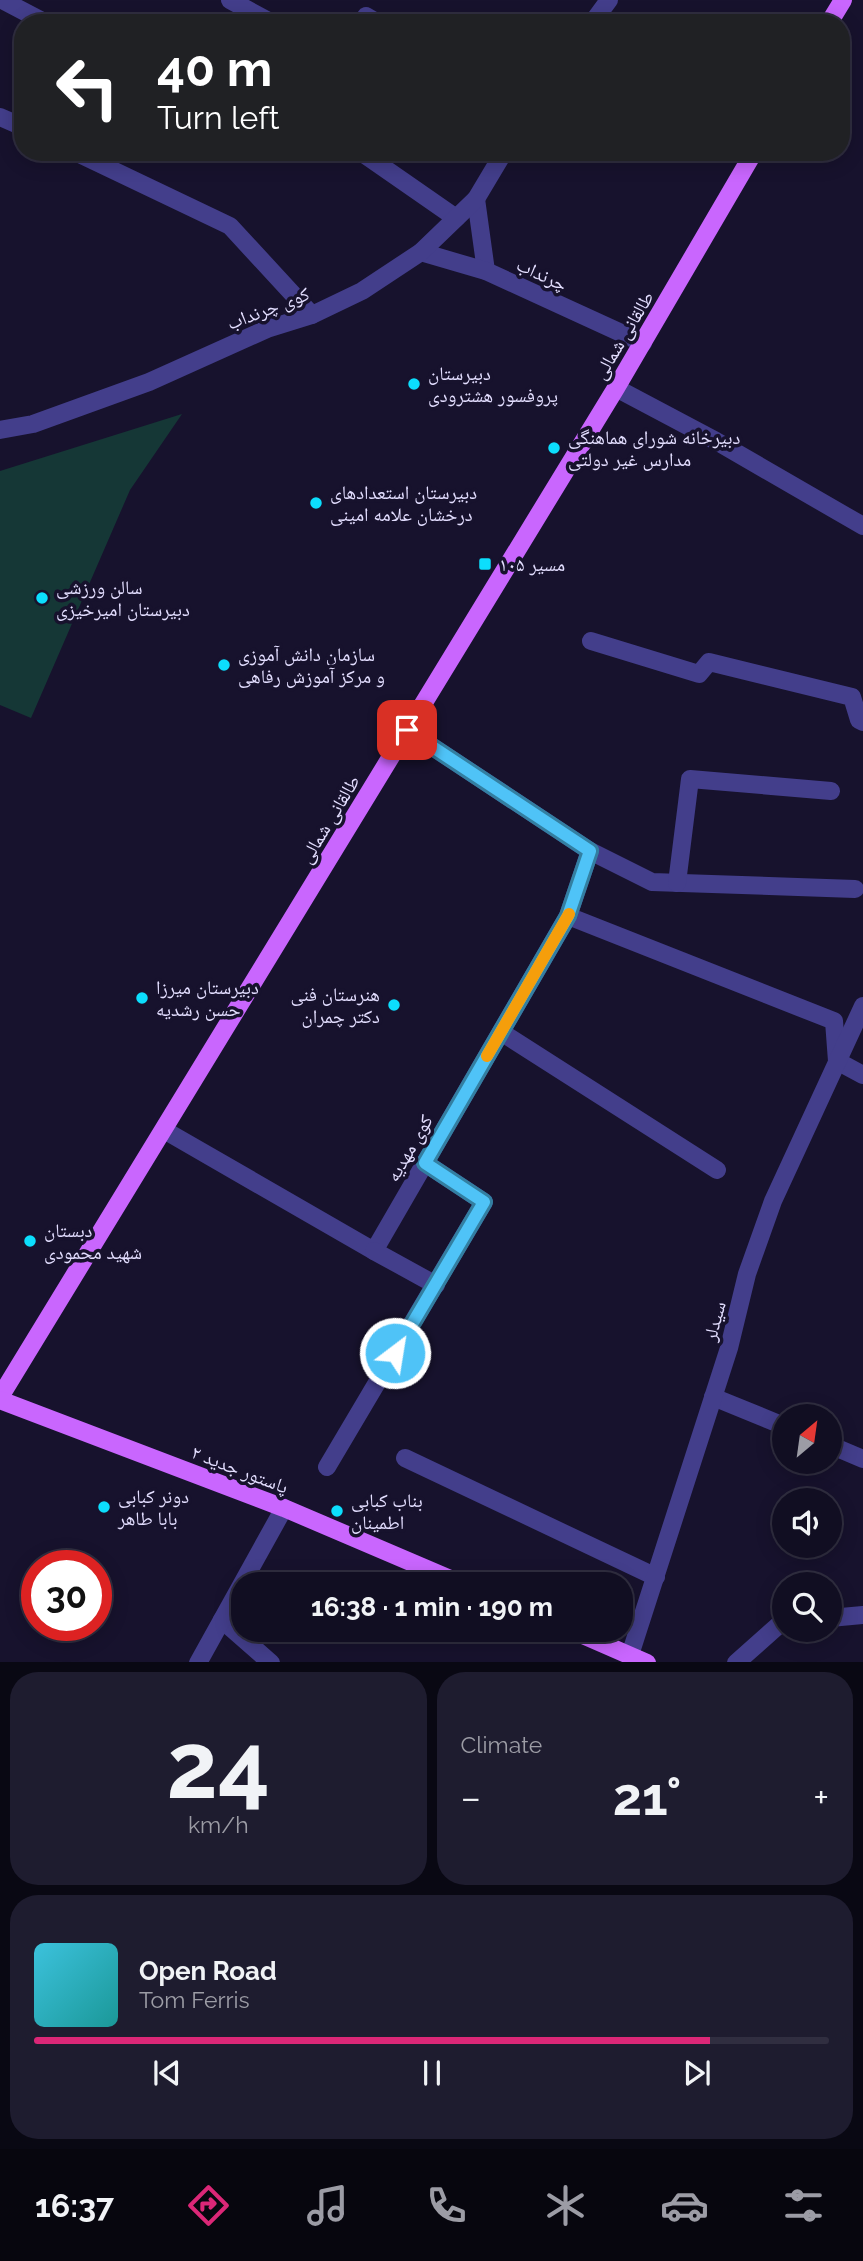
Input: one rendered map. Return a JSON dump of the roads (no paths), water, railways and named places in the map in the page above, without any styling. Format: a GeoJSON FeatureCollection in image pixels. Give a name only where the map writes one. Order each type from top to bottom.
{"type":"FeatureCollection","features":[{"type":"Feature","properties":{"kind":"main road","name":"طالقانی شمالی"},"geometry":{"type":"LineString","coordinates":[[0,1398],[643,344],[749,161]]}},
{"type":"Feature","properties":{"kind":"main road","name":"پاستور جدید ۲"},"geometry":{"type":"LineString","coordinates":[[0,1398],[284,1508],[434,1572]]}},
{"type":"Feature","properties":{"kind":"main road"},"geometry":{"type":"LineString","coordinates":[[600,1642],[647,1662]]}},
{"type":"Feature","properties":{"kind":"street"},"geometry":{"type":"LineString","coordinates":[[2,0],[29,14]]}},
{"type":"Feature","properties":{"kind":"street"},"geometry":{"type":"LineString","coordinates":[[230,0],[256,14]]}},
{"type":"Feature","properties":{"kind":"street"},"geometry":{"type":"LineString","coordinates":[[94,161],[230,226],[312,315]]}},
{"type":"Feature","properties":{"kind":"street"},"geometry":{"type":"LineString","coordinates":[[374,161],[456,218]]}},
{"type":"Feature","properties":{"kind":"street","name":"کوی چرنداب"},"geometry":{"type":"LineString","coordinates":[[0,430],[33,424],[149,382],[267,329],[312,315],[362,291],[421,252],[476,199],[499,161]]}},
{"type":"Feature","properties":{"kind":"street"},"geometry":{"type":"LineString","coordinates":[[476,199],[486,271]]}},
{"type":"Feature","properties":{"kind":"street","name":"چرنداب"},"geometry":{"type":"LineString","coordinates":[[421,252],[486,271],[643,344]]}},
{"type":"Feature","properties":{"kind":"street"},"geometry":{"type":"LineString","coordinates":[[616,388],[716,441],[863,526]]}},
{"type":"Feature","properties":{"kind":"street"},"geometry":{"type":"LineString","coordinates":[[591,642],[699,674],[709,662],[852,697],[859,720],[863,722]]}},
{"type":"Feature","properties":{"kind":"street"},"geometry":{"type":"LineString","coordinates":[[407,730],[590,851],[652,882],[855,889]]}},
{"type":"Feature","properties":{"kind":"street"},"geometry":{"type":"LineString","coordinates":[[677,883],[690,779],[831,791]]}},
{"type":"Feature","properties":{"kind":"street","name":"کوی ‌‌‌مهدیه"},"geometry":{"type":"LineString","coordinates":[[374,1251],[568,916],[590,851]]}},
{"type":"Feature","properties":{"kind":"street"},"geometry":{"type":"LineString","coordinates":[[568,916],[834,1021],[837,1061],[863,1075]]}},
{"type":"Feature","properties":{"kind":"street","name":"سیدلر"},"geometry":{"type":"LineString","coordinates":[[630,1655],[729,1348],[747,1273],[773,1201],[863,1006]]}},
{"type":"Feature","properties":{"kind":"street"},"geometry":{"type":"LineString","coordinates":[[501,1032],[718,1170]]}},
{"type":"Feature","properties":{"kind":"street"},"geometry":{"type":"LineString","coordinates":[[164,1130],[436,1285]]}},
{"type":"Feature","properties":{"kind":"street"},"geometry":{"type":"LineString","coordinates":[[327,1467],[484,1202],[425,1163]]}},
{"type":"Feature","properties":{"kind":"street"},"geometry":{"type":"LineString","coordinates":[[713,1397],[772,1421]]}},
{"type":"Feature","properties":{"kind":"street"},"geometry":{"type":"LineString","coordinates":[[842,1450],[863,1459]]}},
{"type":"Feature","properties":{"kind":"street"},"geometry":{"type":"LineString","coordinates":[[405,1458],[656,1577]]}},
{"type":"Feature","properties":{"kind":"street"},"geometry":{"type":"LineString","coordinates":[[198,1662],[284,1508]]}},
{"type":"Feature","properties":{"kind":"street"},"geometry":{"type":"LineString","coordinates":[[842,1617],[863,1615]]}},
{"type":"Feature","properties":{"kind":"street"},"geometry":{"type":"LineString","coordinates":[[222,1620],[271,1662]]}},
{"type":"Feature","properties":{"kind":"street"},"geometry":{"type":"LineString","coordinates":[[736,1662],[772,1631]]}},
{"type":"Feature","properties":{"kind":"place","name":"دبیرستان پروفسور هشترودی"},"geometry":{"type":"Point","coordinates":[414,384]}},
{"type":"Feature","properties":{"kind":"place","name":"دبیرخانه شورای هماهنگی مدارس غیر دولتی"},"geometry":{"type":"Point","coordinates":[554,448]}},
{"type":"Feature","properties":{"kind":"place","name":"دبیرستان استعدادهای درخشان علامه امینی"},"geometry":{"type":"Point","coordinates":[316,503]}},
{"type":"Feature","properties":{"kind":"place","name":"مسیر ۱۰۵"},"geometry":{"type":"Point","coordinates":[485,564]}},
{"type":"Feature","properties":{"kind":"place","name":"سالن ورزشی دبیرستان امیرخیزی"},"geometry":{"type":"Point","coordinates":[42,598]}},
{"type":"Feature","properties":{"kind":"place","name":"سازمان دانش آموزی و مرکز آموزش رفاهی"},"geometry":{"type":"Point","coordinates":[224,665]}},
{"type":"Feature","properties":{"kind":"place","name":"دبیرستان میرزا حسن رشدیه"},"geometry":{"type":"Point","coordinates":[142,998]}},
{"type":"Feature","properties":{"kind":"place","name":"هنرستان فنی دکتر چمران"},"geometry":{"type":"Point","coordinates":[394,1005]}},
{"type":"Feature","properties":{"kind":"place","name":"دبستان شهید محمودی"},"geometry":{"type":"Point","coordinates":[30,1241]}},
{"type":"Feature","properties":{"kind":"place","name":"دونر کبابی بابا طاهر"},"geometry":{"type":"Point","coordinates":[104,1507]}},
{"type":"Feature","properties":{"kind":"place","name":"بناب کبابی اطمینان"},"geometry":{"type":"Point","coordinates":[337,1511]}}]}
